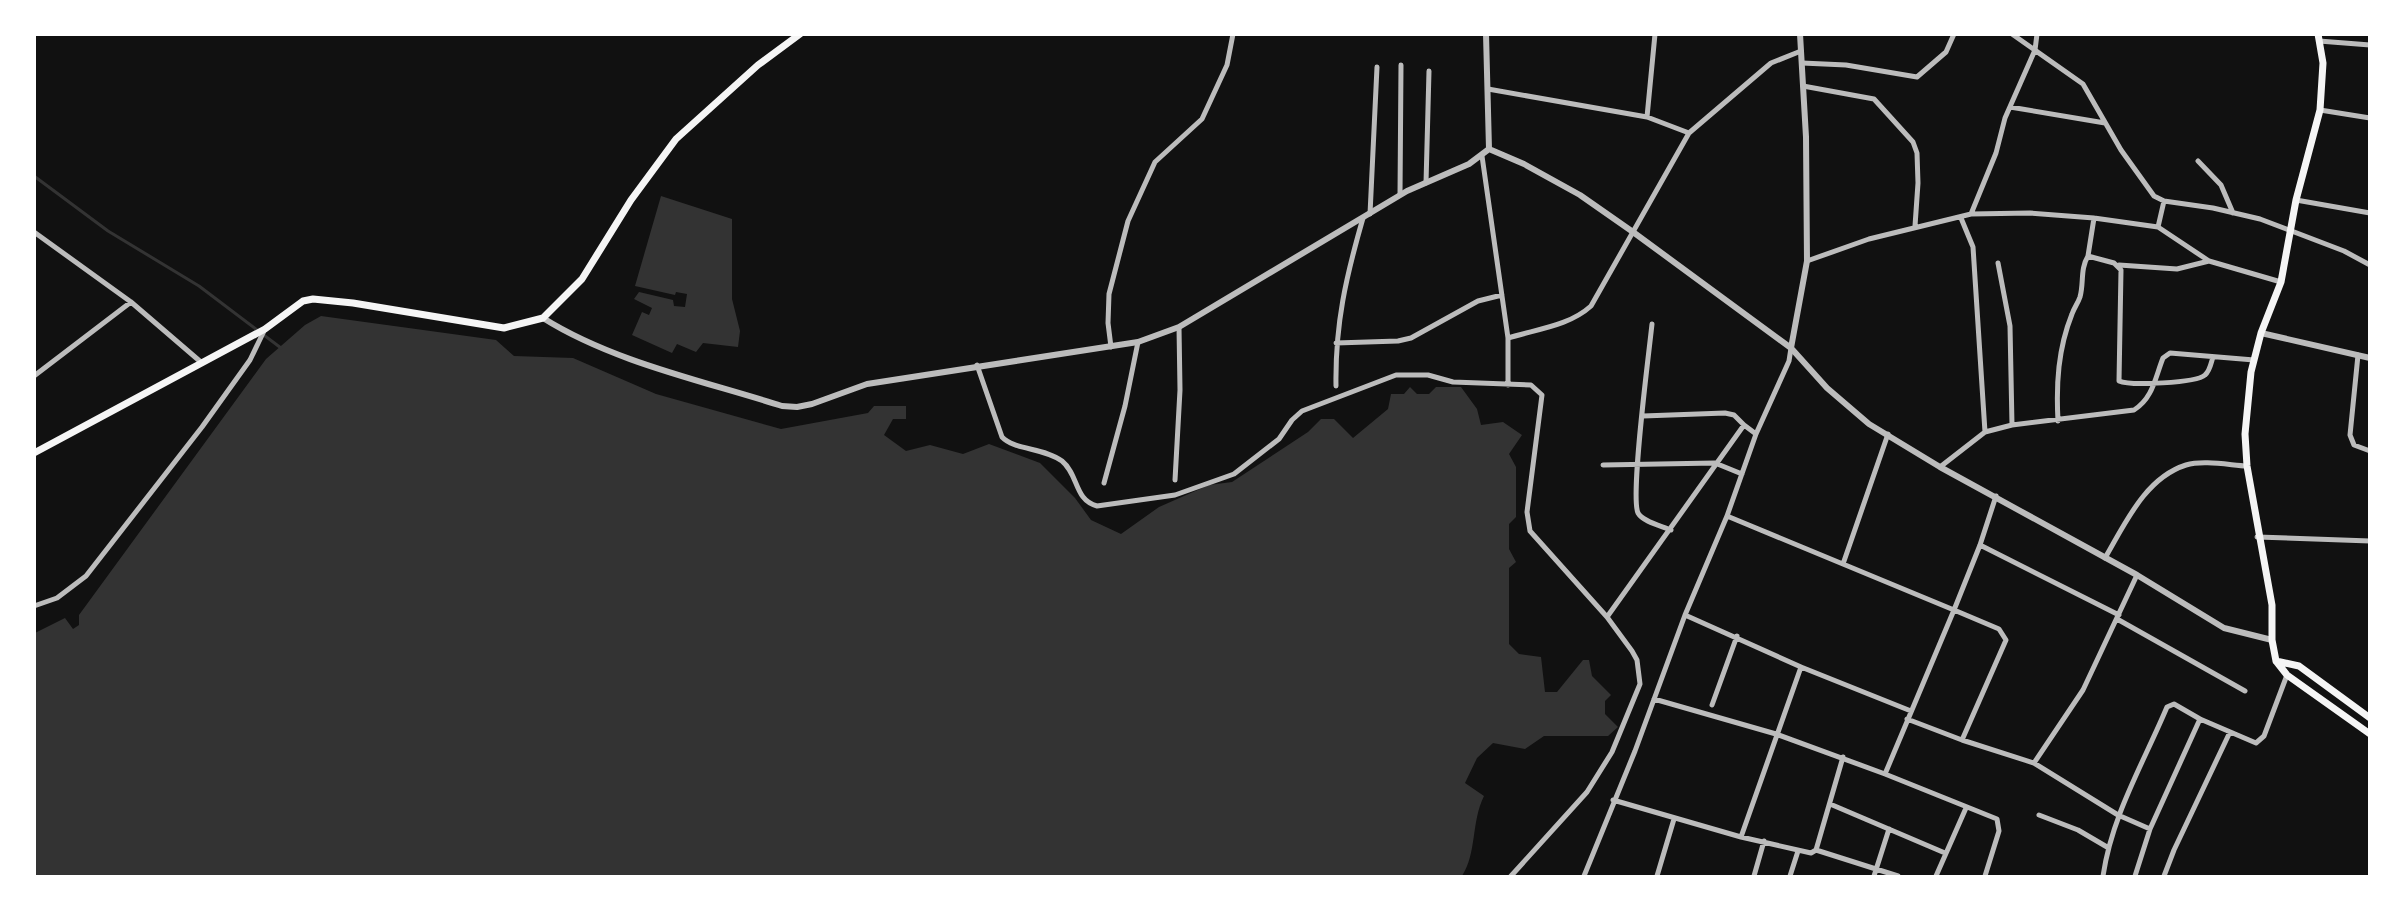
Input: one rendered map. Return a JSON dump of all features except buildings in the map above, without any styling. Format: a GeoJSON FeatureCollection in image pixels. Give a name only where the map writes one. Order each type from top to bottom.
{"type":"FeatureCollection","features":[{"type":"Feature","properties":{"kind":"main road"},"geometry":{"type":"LineString","coordinates":[[34,453],[268,327],[292,307],[313,299],[504,328],[543,318],[582,279],[631,200],[676,139],[758,65],[800,34]]}},
{"type":"Feature","properties":{"kind":"main road"},"geometry":{"type":"LineString","coordinates":[[2319,38],[2323,63],[2320,110],[2296,200],[2281,282],[2261,333],[2254,360],[2245,434],[2247,466],[2257,537],[2271,605],[2272,640],[2276,661],[2287,675],[2370,734]]}},
{"type":"Feature","properties":{"kind":"main road"},"geometry":{"type":"LineString","coordinates":[[2276,661],[2300,666],[2370,718]]}},
{"type":"Feature","properties":{"kind":"street"},"geometry":{"type":"LineString","coordinates":[[1111,347],[1108,323],[1109,294],[1128,221],[1155,162],[1192,132],[1202,119],[1227,65],[1233,34]]}},
{"type":"Feature","properties":{"kind":"street"},"geometry":{"type":"LineString","coordinates":[[543,318],[570,335],[609,351],[782,406],[797,407],[812,404],[867,384],[977,365],[1138,342],[1179,327],[1400,195],[1482,156],[1489,149],[1486,34]]}},
{"type":"Feature","properties":{"kind":"street"},"geometry":{"type":"LineString","coordinates":[[1647,117],[1655,34]]}},
{"type":"Feature","properties":{"kind":"street"},"geometry":{"type":"LineString","coordinates":[[1584,876],[1654,699],[1684,615],[1727,516],[1756,434],[1789,361],[1807,261],[1800,34]]}},
{"type":"Feature","properties":{"kind":"street"},"geometry":{"type":"LineString","coordinates":[[1802,63],[1846,65],[1917,77],[1946,52],[1954,34]]}},
{"type":"Feature","properties":{"kind":"street"},"geometry":{"type":"LineString","coordinates":[[2012,34],[2083,84],[2105,123],[2154,196],[2164,201],[2233,213],[2292,230],[2344,251],[2370,265]]}},
{"type":"Feature","properties":{"kind":"street"},"geometry":{"type":"LineString","coordinates":[[1971,213],[1996,153],[2010,107],[2035,50],[2037,34]]}},
{"type":"Feature","properties":{"kind":"street"},"geometry":{"type":"LineString","coordinates":[[2319,38],[2370,45]]}},
{"type":"Feature","properties":{"kind":"street"},"geometry":{"type":"LineString","coordinates":[[1508,338],[1580,316],[1592,306],[1681,151],[1689,133],[1771,63],[1801,51]]}},
{"type":"Feature","properties":{"kind":"street"},"geometry":{"type":"LineString","coordinates":[[1400,195],[1401,65]]}},
{"type":"Feature","properties":{"kind":"street"},"geometry":{"type":"LineString","coordinates":[[1336,386],[1336,343],[1346,276],[1366,216],[1377,68]]}},
{"type":"Feature","properties":{"kind":"street"},"geometry":{"type":"LineString","coordinates":[[1426,183],[1429,71]]}},
{"type":"Feature","properties":{"kind":"street"},"geometry":{"type":"LineString","coordinates":[[1803,86],[1874,99],[1913,142],[1917,153],[1918,183],[1915,226]]}},
{"type":"Feature","properties":{"kind":"street"},"geometry":{"type":"LineString","coordinates":[[1488,88],[1647,117],[1689,133]]}},
{"type":"Feature","properties":{"kind":"street"},"geometry":{"type":"LineString","coordinates":[[2010,107],[2105,123]]}},
{"type":"Feature","properties":{"kind":"street"},"geometry":{"type":"LineString","coordinates":[[2320,110],[2370,118]]}},
{"type":"Feature","properties":{"kind":"street"},"geometry":{"type":"LineString","coordinates":[[1489,149],[1524,164],[1580,195],[1633,232],[1791,348],[1827,388],[1869,424],[1940,467],[2137,575],[2224,628],[2272,640]]}},
{"type":"Feature","properties":{"kind":"street"},"geometry":{"type":"LineString","coordinates":[[1482,156],[1508,338],[1508,385]]}},
{"type":"Feature","properties":{"kind":"street"},"geometry":{"type":"LineString","coordinates":[[2198,161],[2221,185],[2233,213]]}},
{"type":"Feature","properties":{"kind":"street"},"geometry":{"type":"LineString","coordinates":[[2296,200],[2370,213]]}},
{"type":"Feature","properties":{"kind":"street"},"geometry":{"type":"LineString","coordinates":[[2158,227],[2164,201]]}},
{"type":"Feature","properties":{"kind":"street"},"geometry":{"type":"LineString","coordinates":[[1807,261],[1915,226],[1960,218],[1971,213],[2030,213],[2094,218],[2158,227],[2209,261],[2281,282]]}},
{"type":"Feature","properties":{"kind":"street"},"geometry":{"type":"LineString","coordinates":[[1960,218],[1973,247],[1985,432]]}},
{"type":"Feature","properties":{"kind":"street"},"geometry":{"type":"LineString","coordinates":[[2058,421],[2056,389],[2059,358],[2072,314],[2079,299],[2082,269],[2088,256],[2094,218]]}},
{"type":"Feature","properties":{"kind":"street"},"geometry":{"type":"LineString","coordinates":[[34,232],[131,302],[202,363]]}},
{"type":"Feature","properties":{"kind":"street"},"geometry":{"type":"LineString","coordinates":[[2088,256],[2119,265],[2177,269],[2209,261]]}},
{"type":"Feature","properties":{"kind":"street"},"geometry":{"type":"LineString","coordinates":[[1998,263],[2010,326],[2012,425]]}},
{"type":"Feature","properties":{"kind":"street"},"geometry":{"type":"LineString","coordinates":[[2119,265],[2121,270],[2117,376],[2119,381],[2125,384],[2153,383],[2200,378],[2208,371],[2213,357]]}},
{"type":"Feature","properties":{"kind":"street"},"geometry":{"type":"LineString","coordinates":[[1336,343],[1398,341],[1411,338],[1478,301],[1502,295]]}},
{"type":"Feature","properties":{"kind":"street"},"geometry":{"type":"LineString","coordinates":[[34,376],[131,302]]}},
{"type":"Feature","properties":{"kind":"street"},"geometry":{"type":"LineString","coordinates":[[1652,324],[1638,464],[1639,514],[1671,530]]}},
{"type":"Feature","properties":{"kind":"street"},"geometry":{"type":"LineString","coordinates":[[34,606],[57,598],[86,576],[202,426],[250,360],[268,327]]}},
{"type":"Feature","properties":{"kind":"street"},"geometry":{"type":"LineString","coordinates":[[1176,480],[1180,390],[1179,327]]}},
{"type":"Feature","properties":{"kind":"street"},"geometry":{"type":"LineString","coordinates":[[2261,333],[2369,356]]}},
{"type":"Feature","properties":{"kind":"street"},"geometry":{"type":"LineString","coordinates":[[1104,483],[1125,406],[1138,342]]}},
{"type":"Feature","properties":{"kind":"street"},"geometry":{"type":"LineString","coordinates":[[1940,467],[1985,432],[2012,425],[2134,410],[2145,403],[2163,358],[2170,353],[2254,360]]}},
{"type":"Feature","properties":{"kind":"street"},"geometry":{"type":"LineString","coordinates":[[2358,355],[2350,435],[2354,446],[2370,451]]}},
{"type":"Feature","properties":{"kind":"street"},"geometry":{"type":"LineString","coordinates":[[977,365],[1002,437],[1011,443],[1045,452],[1062,461],[1073,474],[1081,497],[1087,504],[1097,506],[1175,495],[1234,474],[1279,439],[1292,420],[1302,411],[1386,378],[1428,375],[1454,382],[1531,385],[1542,395],[1527,512],[1530,531],[1607,617],[1632,651],[1640,672],[1640,684],[1612,752],[1587,792],[1511,876]]}},
{"type":"Feature","properties":{"kind":"street"},"geometry":{"type":"LineString","coordinates":[[1643,416],[1734,414],[1756,434]]}},
{"type":"Feature","properties":{"kind":"street"},"geometry":{"type":"LineString","coordinates":[[1607,617],[1744,425]]}},
{"type":"Feature","properties":{"kind":"street"},"geometry":{"type":"LineString","coordinates":[[1843,564],[1888,434]]}},
{"type":"Feature","properties":{"kind":"street"},"geometry":{"type":"LineString","coordinates":[[1603,465],[1715,463],[1742,474]]}},
{"type":"Feature","properties":{"kind":"street"},"geometry":{"type":"LineString","coordinates":[[2105,558],[2134,509],[2149,490],[2166,476],[2194,464],[2247,466]]}},
{"type":"Feature","properties":{"kind":"street"},"geometry":{"type":"LineString","coordinates":[[1886,774],[1980,545],[1996,496]]}},
{"type":"Feature","properties":{"kind":"street"},"geometry":{"type":"LineString","coordinates":[[1727,516],[1999,629],[2006,640],[1962,740]]}},
{"type":"Feature","properties":{"kind":"street"},"geometry":{"type":"LineString","coordinates":[[2257,537],[2370,541]]}},
{"type":"Feature","properties":{"kind":"street"},"geometry":{"type":"LineString","coordinates":[[1980,545],[2118,617],[2245,691]]}},
{"type":"Feature","properties":{"kind":"street"},"geometry":{"type":"LineString","coordinates":[[2034,763],[2083,690],[2137,575]]}},
{"type":"Feature","properties":{"kind":"street"},"geometry":{"type":"LineString","coordinates":[[1684,615],[1737,636],[1801,667],[1911,711]]}},
{"type":"Feature","properties":{"kind":"street"},"geometry":{"type":"LineString","coordinates":[[1712,705],[1737,636]]}},
{"type":"Feature","properties":{"kind":"street"},"geometry":{"type":"LineString","coordinates":[[1741,837],[1801,667]]}},
{"type":"Feature","properties":{"kind":"street"},"geometry":{"type":"LineString","coordinates":[[2103,876],[2108,846],[2118,815],[2169,705],[2174,704],[2251,743],[2261,741],[2287,675]]}},
{"type":"Feature","properties":{"kind":"street"},"geometry":{"type":"LineString","coordinates":[[1654,699],[1776,734],[1843,757],[1997,819],[2000,825],[1985,876]]}},
{"type":"Feature","properties":{"kind":"street"},"geometry":{"type":"LineString","coordinates":[[1907,719],[1962,740],[2034,763],[2118,815],[2150,829]]}},
{"type":"Feature","properties":{"kind":"street"},"geometry":{"type":"LineString","coordinates":[[2135,876],[2150,829],[2200,719]]}},
{"type":"Feature","properties":{"kind":"street"},"geometry":{"type":"LineString","coordinates":[[2164,876],[2230,732]]}},
{"type":"Feature","properties":{"kind":"street"},"geometry":{"type":"LineString","coordinates":[[1816,850],[1843,757]]}},
{"type":"Feature","properties":{"kind":"street"},"geometry":{"type":"LineString","coordinates":[[1613,801],[1806,854],[1816,850],[1898,876]]}},
{"type":"Feature","properties":{"kind":"street"},"geometry":{"type":"LineString","coordinates":[[1830,804],[1945,853]]}},
{"type":"Feature","properties":{"kind":"street"},"geometry":{"type":"LineString","coordinates":[[1936,876],[1966,808]]}},
{"type":"Feature","properties":{"kind":"street"},"geometry":{"type":"LineString","coordinates":[[2039,815],[2078,830],[2108,846]]}},
{"type":"Feature","properties":{"kind":"street"},"geometry":{"type":"LineString","coordinates":[[1658,876],[1674,819]]}},
{"type":"Feature","properties":{"kind":"street"},"geometry":{"type":"LineString","coordinates":[[1874,876],[1889,829]]}},
{"type":"Feature","properties":{"kind":"street"},"geometry":{"type":"LineString","coordinates":[[1754,876],[1764,842]]}},
{"type":"Feature","properties":{"kind":"street"},"geometry":{"type":"LineString","coordinates":[[1790,876],[1798,851]]}},
{"type":"Feature","properties":{"kind":"shaded area"},"geometry":{"type":"Polygon","coordinates":[[[661,196],[732,219],[732,299],[740,331],[738,347],[703,343],[696,352],[677,344],[672,353],[632,335],[642,312],[649,315],[652,308],[634,299],[639,292],[673,300],[674,306],[685,307],[687,294],[676,292],[675,295],[635,286],[661,196]]]}},
{"type":"Feature","properties":{"kind":"shaded area"},"geometry":{"type":"Polygon","coordinates":[[[321,316],[496,340],[514,356],[573,358],[656,394],[781,429],[868,413],[874,406],[906,406],[906,419],[893,419],[884,435],[906,451],[930,445],[963,454],[989,444],[1040,463],[1075,498],[1091,520],[1121,534],[1159,507],[1209,485],[1232,482],[1308,432],[1321,419],[1334,419],[1353,438],[1388,409],[1391,394],[1404,394],[1410,387],[1417,394],[1429,394],[1436,387],[1461,387],[1477,409],[1481,425],[1503,422],[1522,435],[1509,454],[1516,467],[1516,517],[1509,524],[1509,549],[1516,562],[1509,568],[1509,644],[1519,654],[1541,657],[1545,692],[1557,692],[1583,660],[1589,660],[1592,676],[1611,695],[1605,701],[1605,714],[1618,727],[1608,736],[1544,736],[1525,749],[1493,743],[1477,758],[1465,783],[1484,796],[1477,816],[1470,857],[1462,876],[35,876],[35,633],[65,618],[73,629],[79,625],[79,615],[266,359],[305,325],[321,316]]]}},
{"type":"Feature","properties":{"kind":"waterway"},"geometry":{"type":"LineString","coordinates":[[34,176],[108,231],[199,286],[281,348]]}}]}
